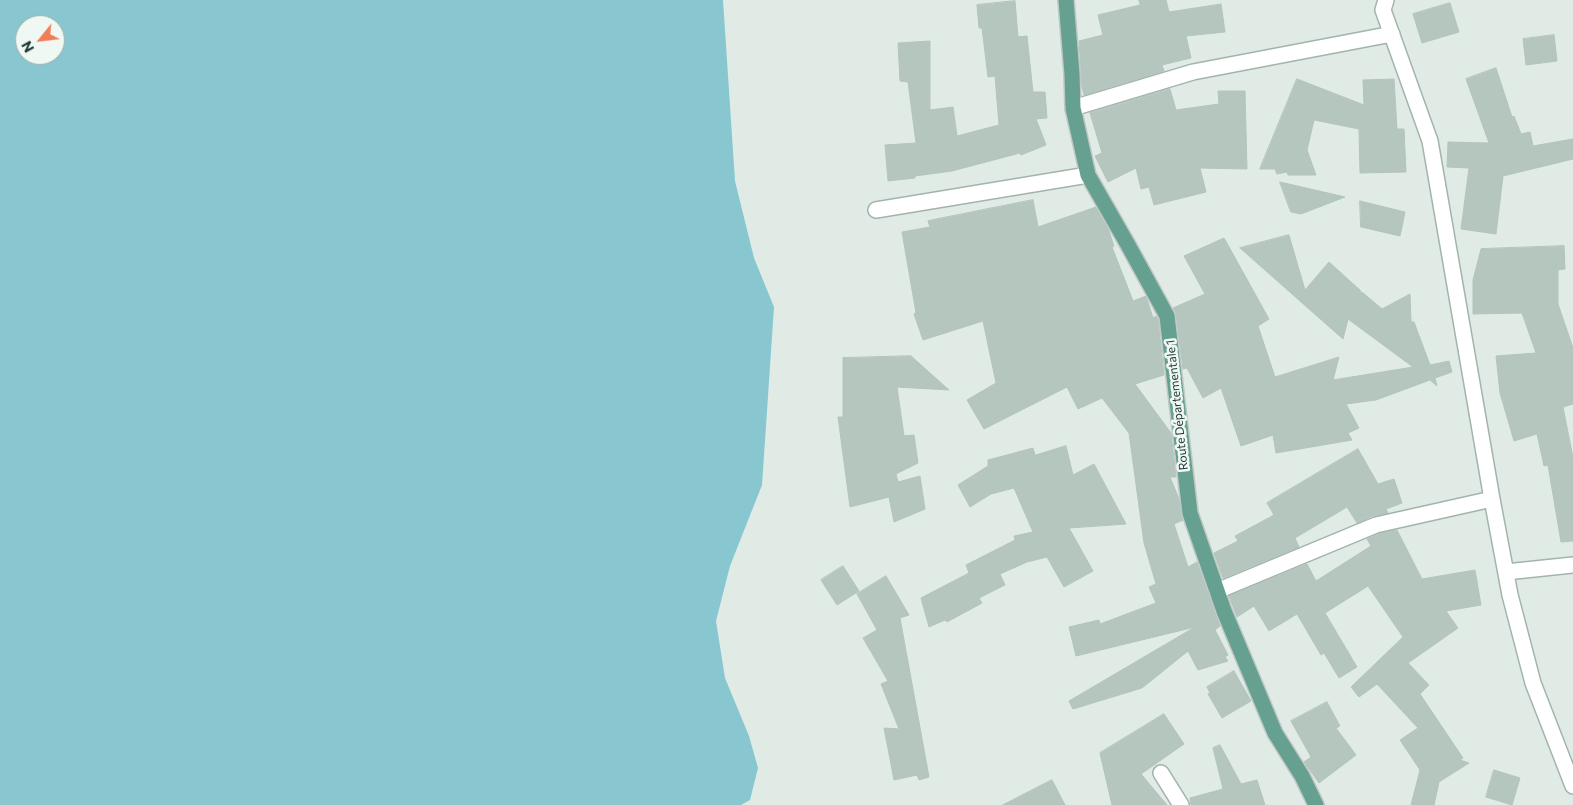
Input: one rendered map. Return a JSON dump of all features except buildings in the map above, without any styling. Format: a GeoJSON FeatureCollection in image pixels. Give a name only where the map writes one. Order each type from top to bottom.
{"type":"FeatureCollection","features":[{"type":"Feature","properties":{"kind":"main road","name":"Route Départementale 1"},"geometry":{"type":"LineString","coordinates":[[1066,0],[1072,74],[1072,108],[1088,175],[1167,316],[1190,513],[1224,612],[1275,733],[1302,776],[1316,805]]}},
{"type":"Feature","properties":{"kind":"street"},"geometry":{"type":"LineString","coordinates":[[1386,0],[1383,10],[1430,141],[1510,594],[1533,683],[1573,786]]}},
{"type":"Feature","properties":{"kind":"street"},"geometry":{"type":"LineString","coordinates":[[1072,108],[1193,72],[1392,34]]}},
{"type":"Feature","properties":{"kind":"street"},"geometry":{"type":"LineString","coordinates":[[876,210],[1088,175]]}},
{"type":"Feature","properties":{"kind":"street"},"geometry":{"type":"LineString","coordinates":[[1217,591],[1376,525],[1492,499]]}},
{"type":"Feature","properties":{"kind":"street"},"geometry":{"type":"LineString","coordinates":[[1506,572],[1573,565]]}},
{"type":"Feature","properties":{"kind":"street"},"geometry":{"type":"LineString","coordinates":[[1161,773],[1181,805]]}},
{"type":"Feature","properties":{"kind":"water"},"geometry":{"type":"Polygon","coordinates":[[[0,0],[723,0],[735,181],[754,258],[774,307],[762,485],[730,566],[716,621],[725,678],[749,736],[758,768],[750,800],[741,805],[0,805],[0,0]]]}}]}
